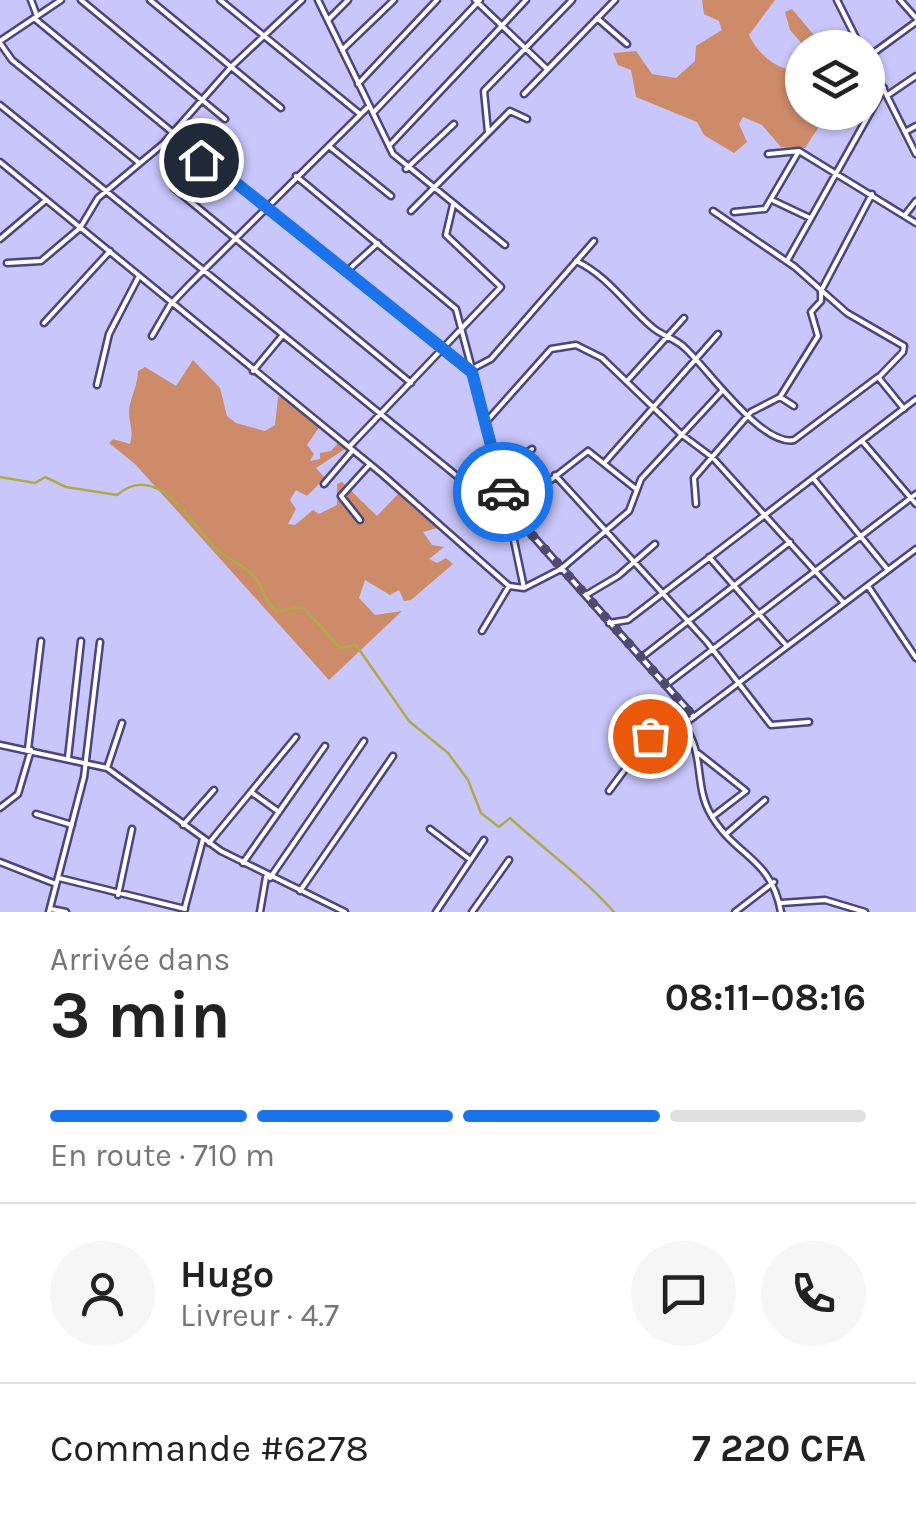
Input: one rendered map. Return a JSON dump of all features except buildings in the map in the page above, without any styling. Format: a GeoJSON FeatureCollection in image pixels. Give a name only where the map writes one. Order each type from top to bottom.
{"type":"FeatureCollection","features":[{"type":"Feature","properties":{"kind":"street"},"geometry":{"type":"LineString","coordinates":[[31,0],[36,17],[172,132],[179,146],[266,207],[472,372]]}},
{"type":"Feature","properties":{"kind":"street"},"geometry":{"type":"LineString","coordinates":[[60,0],[0,42],[12,60],[138,162]]}},
{"type":"Feature","properties":{"kind":"street"},"geometry":{"type":"LineString","coordinates":[[82,0],[224,119]]}},
{"type":"Feature","properties":{"kind":"street"},"geometry":{"type":"LineString","coordinates":[[150,0],[281,108]]}},
{"type":"Feature","properties":{"kind":"street"},"geometry":{"type":"LineString","coordinates":[[220,0],[360,114]]}},
{"type":"Feature","properties":{"kind":"street"},"geometry":{"type":"LineString","coordinates":[[290,0],[296,5]]}},
{"type":"Feature","properties":{"kind":"street"},"geometry":{"type":"LineString","coordinates":[[7,264],[41,260],[80,228],[89,209],[172,132],[232,66],[302,0]]}},
{"type":"Feature","properties":{"kind":"street"},"geometry":{"type":"LineString","coordinates":[[318,0],[388,146],[406,169],[505,246]]}},
{"type":"Feature","properties":{"kind":"street"},"geometry":{"type":"LineString","coordinates":[[328,20],[348,0]]}},
{"type":"Feature","properties":{"kind":"street"},"geometry":{"type":"LineString","coordinates":[[342,50],[394,0]]}},
{"type":"Feature","properties":{"kind":"street"},"geometry":{"type":"LineString","coordinates":[[358,84],[437,0]]}},
{"type":"Feature","properties":{"kind":"street"},"geometry":{"type":"LineString","coordinates":[[388,146],[526,0]]}},
{"type":"Feature","properties":{"kind":"street"},"geometry":{"type":"LineString","coordinates":[[488,132],[484,91],[572,0]]}},
{"type":"Feature","properties":{"kind":"street"},"geometry":{"type":"LineString","coordinates":[[524,94],[614,0]]}},
{"type":"Feature","properties":{"kind":"street"},"geometry":{"type":"LineString","coordinates":[[836,0],[852,30]]}},
{"type":"Feature","properties":{"kind":"street"},"geometry":{"type":"LineString","coordinates":[[885,45],[916,20],[900,0]]}},
{"type":"Feature","properties":{"kind":"street"},"geometry":{"type":"LineString","coordinates":[[372,113],[477,1],[549,70]]}},
{"type":"Feature","properties":{"kind":"street"},"geometry":{"type":"LineString","coordinates":[[597,18],[627,44]]}},
{"type":"Feature","properties":{"kind":"street"},"geometry":{"type":"LineString","coordinates":[[888,95],[916,76]]}},
{"type":"Feature","properties":{"kind":"street"},"geometry":{"type":"LineString","coordinates":[[885,90],[916,154]]}},
{"type":"Feature","properties":{"kind":"street"},"geometry":{"type":"LineString","coordinates":[[0,106],[509,514],[694,717]]}},
{"type":"Feature","properties":{"kind":"street"},"geometry":{"type":"LineString","coordinates":[[152,336],[170,305],[202,271],[368,107]]}},
{"type":"Feature","properties":{"kind":"street"},"geometry":{"type":"LineString","coordinates":[[411,211],[510,111],[527,119]]}},
{"type":"Feature","properties":{"kind":"street"},"geometry":{"type":"LineString","coordinates":[[406,169],[454,124]]}},
{"type":"Feature","properties":{"kind":"street"},"geometry":{"type":"LineString","coordinates":[[905,132],[916,126]]}},
{"type":"Feature","properties":{"kind":"street"},"geometry":{"type":"LineString","coordinates":[[786,260],[860,130]]}},
{"type":"Feature","properties":{"kind":"street"},"geometry":{"type":"LineString","coordinates":[[330,147],[391,196]]}},
{"type":"Feature","properties":{"kind":"street"},"geometry":{"type":"LineString","coordinates":[[734,212],[760,211],[772,200],[799,151]]}},
{"type":"Feature","properties":{"kind":"street"},"geometry":{"type":"LineString","coordinates":[[768,154],[799,151],[916,223]]}},
{"type":"Feature","properties":{"kind":"street"},"geometry":{"type":"LineString","coordinates":[[0,162],[170,305],[370,464],[509,586],[524,588],[561,569],[629,512],[636,489],[680,434],[723,390]]}},
{"type":"Feature","properties":{"kind":"street"},"geometry":{"type":"LineString","coordinates":[[296,176],[448,298],[456,309],[500,474],[524,588]]}},
{"type":"Feature","properties":{"kind":"street"},"geometry":{"type":"LineString","coordinates":[[174,188],[411,383]]}},
{"type":"Feature","properties":{"kind":"street"},"geometry":{"type":"LineString","coordinates":[[696,504],[694,478],[748,415],[780,396],[820,334],[810,315],[822,299],[821,291],[872,194]]}},
{"type":"Feature","properties":{"kind":"street"},"geometry":{"type":"LineString","coordinates":[[0,239],[46,200]]}},
{"type":"Feature","properties":{"kind":"street"},"geometry":{"type":"LineString","coordinates":[[772,200],[810,218]]}},
{"type":"Feature","properties":{"kind":"street"},"geometry":{"type":"LineString","coordinates":[[905,215],[916,201]]}},
{"type":"Feature","properties":{"kind":"street"},"geometry":{"type":"LineString","coordinates":[[324,484],[380,414],[502,287],[446,235],[454,205]]}},
{"type":"Feature","properties":{"kind":"street"},"geometry":{"type":"LineString","coordinates":[[576,261],[594,270],[748,415],[772,434],[791,442],[878,377],[905,347],[713,211]]}},
{"type":"Feature","properties":{"kind":"street"},"geometry":{"type":"LineString","coordinates":[[472,372],[490,359],[594,240]]}},
{"type":"Feature","properties":{"kind":"street"},"geometry":{"type":"LineString","coordinates":[[346,272],[378,244]]}},
{"type":"Feature","properties":{"kind":"street"},"geometry":{"type":"LineString","coordinates":[[44,323],[110,252]]}},
{"type":"Feature","properties":{"kind":"street"},"geometry":{"type":"LineString","coordinates":[[97,385],[109,334],[138,278]]}},
{"type":"Feature","properties":{"kind":"street"},"geometry":{"type":"LineString","coordinates":[[627,381],[684,318]]}},
{"type":"Feature","properties":{"kind":"street"},"geometry":{"type":"LineString","coordinates":[[659,333],[662,343]]}},
{"type":"Feature","properties":{"kind":"street"},"geometry":{"type":"LineString","coordinates":[[606,461],[718,334]]}},
{"type":"Feature","properties":{"kind":"street"},"geometry":{"type":"LineString","coordinates":[[253,371],[282,335]]}},
{"type":"Feature","properties":{"kind":"street"},"geometry":{"type":"LineString","coordinates":[[486,422],[558,345],[593,352],[680,434],[712,458],[844,604]]}},
{"type":"Feature","properties":{"kind":"street"},"geometry":{"type":"LineString","coordinates":[[878,377],[904,409]]}},
{"type":"Feature","properties":{"kind":"street"},"geometry":{"type":"LineString","coordinates":[[780,396],[794,406]]}},
{"type":"Feature","properties":{"kind":"street"},"geometry":{"type":"LineString","coordinates":[[610,623],[623,622],[916,399]]}},
{"type":"Feature","properties":{"kind":"street"},"geometry":{"type":"LineString","coordinates":[[862,441],[916,504]]}},
{"type":"Feature","properties":{"kind":"street"},"geometry":{"type":"LineString","coordinates":[[500,474],[532,449]]}},
{"type":"Feature","properties":{"kind":"street"},"geometry":{"type":"LineString","coordinates":[[509,514],[588,451],[606,461],[636,489]]}},
{"type":"Feature","properties":{"kind":"street"},"geometry":{"type":"LineString","coordinates":[[360,520],[341,496],[370,464]]}},
{"type":"Feature","properties":{"kind":"street"},"geometry":{"type":"LineString","coordinates":[[555,475],[714,650],[774,727],[809,722]]}},
{"type":"Feature","properties":{"kind":"street"},"geometry":{"type":"LineString","coordinates":[[813,478],[888,570]]}},
{"type":"Feature","properties":{"kind":"street"},"geometry":{"type":"LineString","coordinates":[[666,686],[913,496]]}},
{"type":"Feature","properties":{"kind":"street"},"geometry":{"type":"LineString","coordinates":[[642,657],[790,542]]}},
{"type":"Feature","properties":{"kind":"street"},"geometry":{"type":"LineString","coordinates":[[586,595],[655,544]]}},
{"type":"Feature","properties":{"kind":"street"},"geometry":{"type":"LineString","coordinates":[[684,725],[916,551]]}},
{"type":"Feature","properties":{"kind":"street"},"geometry":{"type":"LineString","coordinates":[[709,557],[786,645]]}},
{"type":"Feature","properties":{"kind":"street"},"geometry":{"type":"LineString","coordinates":[[482,632],[509,586]]}},
{"type":"Feature","properties":{"kind":"street"},"geometry":{"type":"LineString","coordinates":[[868,586],[916,658]]}},
{"type":"Feature","properties":{"kind":"street"},"geometry":{"type":"LineString","coordinates":[[0,808],[18,794],[30,750],[41,641]]}},
{"type":"Feature","properties":{"kind":"street"},"geometry":{"type":"LineString","coordinates":[[68,758],[81,641]]}},
{"type":"Feature","properties":{"kind":"street"},"geometry":{"type":"LineString","coordinates":[[66,912],[49,910],[86,762],[100,642]]}},
{"type":"Feature","properties":{"kind":"street"},"geometry":{"type":"LineString","coordinates":[[609,791],[663,718],[684,725],[696,752],[702,796],[712,817],[774,882],[781,912]]}},
{"type":"Feature","properties":{"kind":"street"},"geometry":{"type":"LineString","coordinates":[[107,768],[122,723]]}},
{"type":"Feature","properties":{"kind":"street"},"geometry":{"type":"LineString","coordinates":[[0,862],[58,881],[185,911],[206,841],[296,737]]}},
{"type":"Feature","properties":{"kind":"street"},"geometry":{"type":"LineString","coordinates":[[260,912],[268,876],[364,741]]}},
{"type":"Feature","properties":{"kind":"street"},"geometry":{"type":"LineString","coordinates":[[0,753],[1,745],[107,768],[206,841],[268,876],[346,912]]}},
{"type":"Feature","properties":{"kind":"street"},"geometry":{"type":"LineString","coordinates":[[243,863],[325,746]]}},
{"type":"Feature","properties":{"kind":"street"},"geometry":{"type":"LineString","coordinates":[[696,752],[746,790],[712,817]]}},
{"type":"Feature","properties":{"kind":"street"},"geometry":{"type":"LineString","coordinates":[[300,891],[393,756]]}},
{"type":"Feature","properties":{"kind":"street"},"geometry":{"type":"LineString","coordinates":[[184,825],[214,790]]}},
{"type":"Feature","properties":{"kind":"street"},"geometry":{"type":"LineString","coordinates":[[252,792],[279,812]]}},
{"type":"Feature","properties":{"kind":"street"},"geometry":{"type":"LineString","coordinates":[[726,834],[764,800]]}},
{"type":"Feature","properties":{"kind":"street"},"geometry":{"type":"LineString","coordinates":[[36,814],[72,825]]}},
{"type":"Feature","properties":{"kind":"street"},"geometry":{"type":"LineString","coordinates":[[430,828],[468,858]]}},
{"type":"Feature","properties":{"kind":"street"},"geometry":{"type":"LineString","coordinates":[[118,894],[132,830]]}},
{"type":"Feature","properties":{"kind":"street"},"geometry":{"type":"LineString","coordinates":[[436,912],[468,858],[484,840]]}},
{"type":"Feature","properties":{"kind":"street"},"geometry":{"type":"LineString","coordinates":[[472,912],[508,860]]}},
{"type":"Feature","properties":{"kind":"street"},"geometry":{"type":"LineString","coordinates":[[735,912],[774,882]]}},
{"type":"Feature","properties":{"kind":"street"},"geometry":{"type":"LineString","coordinates":[[779,903],[825,900],[864,912]]}},
{"type":"Feature","properties":{"kind":"street"},"geometry":{"type":"LineString","coordinates":[[322,912],[325,903]]}},
{"type":"Feature","properties":{"kind":"shaded area"},"geometry":{"type":"Polygon","coordinates":[[[702,0],[775,0],[749,35],[758,50],[785,69],[785,130],[817,130],[805,148],[781,147],[762,125],[743,117],[739,124],[747,142],[734,153],[704,135],[697,122],[636,97],[631,70],[618,65],[613,53],[636,51],[652,74],[676,78],[695,61],[696,46],[722,30],[719,21],[704,14],[702,0]]]}},
{"type":"Feature","properties":{"kind":"shaded area"},"geometry":{"type":"Polygon","coordinates":[[[792,9],[810,30],[790,30],[785,12],[792,9]]]}},
{"type":"Feature","properties":{"kind":"shaded area"},"geometry":{"type":"Polygon","coordinates":[[[193,360],[220,388],[227,416],[236,423],[265,431],[275,425],[278,397],[282,396],[320,426],[307,445],[314,454],[310,461],[320,459],[320,453],[331,451],[338,443],[345,449],[316,468],[325,478],[307,496],[296,490],[290,500],[296,509],[288,524],[295,525],[313,510],[319,514],[337,505],[337,484],[342,482],[377,516],[398,494],[437,528],[423,532],[432,545],[444,547],[429,559],[437,563],[446,558],[453,564],[411,600],[404,601],[399,590],[390,595],[365,580],[359,598],[375,615],[402,611],[329,680],[135,464],[109,443],[113,439],[130,444],[129,411],[138,371],[145,367],[176,386],[193,360]]]}},
{"type":"Feature","properties":{"kind":"waterway"},"geometry":{"type":"LineString","coordinates":[[0,477],[35,483],[45,477],[66,487],[117,495],[132,486],[160,490],[218,551],[253,575],[276,611],[303,607],[340,648],[356,645],[409,721],[448,753],[468,780],[481,813],[499,827],[510,818],[614,912]]}},
{"type":"Feature","properties":{"kind":"way so far"},"geometry":{"type":"LineString","coordinates":[[503,492],[511,511],[694,717],[684,725],[666,717],[650,736]]}},
{"type":"Feature","properties":{"kind":"route"},"geometry":{"type":"LineString","coordinates":[[201,160],[215,166],[421,335],[472,372],[503,492]]}}]}
